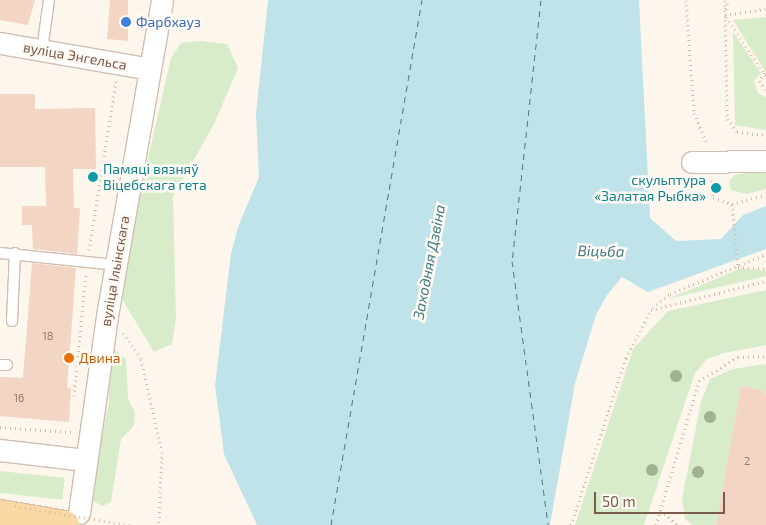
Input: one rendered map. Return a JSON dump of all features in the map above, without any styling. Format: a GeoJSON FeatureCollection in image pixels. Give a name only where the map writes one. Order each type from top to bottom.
{"type":"FeatureCollection","features":[{"type":"Feature","properties":{"kind":"main road"},"geometry":{"type":"LineString","coordinates":[[9,512],[72,519]]}},
{"type":"Feature","properties":{"kind":"street","name":"вуліца Ільінскага"},"geometry":{"type":"LineString","coordinates":[[72,519],[85,460],[108,310],[162,0]]}},
{"type":"Feature","properties":{"kind":"street","name":"вуліца Энгельса"},"geometry":{"type":"LineString","coordinates":[[0,43],[150,69]]}},
{"type":"Feature","properties":{"kind":"street"},"geometry":{"type":"LineString","coordinates":[[692,162],[766,161]]}},
{"type":"Feature","properties":{"kind":"street"},"geometry":{"type":"LineString","coordinates":[[0,450],[85,460]]}},
{"type":"Feature","properties":{"kind":"lane"},"geometry":{"type":"LineString","coordinates":[[42,50],[50,0]]}},
{"type":"Feature","properties":{"kind":"lane"},"geometry":{"type":"LineString","coordinates":[[0,252],[87,260],[117,265]]}},
{"type":"Feature","properties":{"kind":"lane"},"geometry":{"type":"LineString","coordinates":[[12,321],[15,252]]}},
{"type":"Feature","properties":{"kind":"path"},"geometry":{"type":"LineString","coordinates":[[686,0],[697,128],[705,142],[729,161],[709,187],[713,198],[732,204],[766,194]]}},
{"type":"Feature","properties":{"kind":"path"},"geometry":{"type":"LineString","coordinates":[[727,0],[725,15],[727,119],[737,132],[766,135]]}},
{"type":"Feature","properties":{"kind":"path"},"geometry":{"type":"LineString","coordinates":[[725,15],[766,9]]}},
{"type":"Feature","properties":{"kind":"path"},"geometry":{"type":"LineString","coordinates":[[725,15],[765,75],[759,81],[766,90]]}},
{"type":"Feature","properties":{"kind":"path"},"geometry":{"type":"LineString","coordinates":[[74,404],[87,260],[119,64]]}},
{"type":"Feature","properties":{"kind":"path"},"geometry":{"type":"LineString","coordinates":[[732,204],[738,266]]}},
{"type":"Feature","properties":{"kind":"path"},"geometry":{"type":"LineString","coordinates":[[571,525],[626,358],[651,310],[670,294],[766,254]]}},
{"type":"Feature","properties":{"kind":"path"},"geometry":{"type":"LineString","coordinates":[[738,266],[766,269]]}},
{"type":"Feature","properties":{"kind":"path"},"geometry":{"type":"LineString","coordinates":[[651,310],[766,281]]}},
{"type":"Feature","properties":{"kind":"path"},"geometry":{"type":"LineString","coordinates":[[108,310],[141,359],[162,452],[159,525]]}},
{"type":"Feature","properties":{"kind":"path"},"geometry":{"type":"LineString","coordinates":[[656,525],[699,381],[738,357],[766,356]]}},
{"type":"Feature","properties":{"kind":"path"},"geometry":{"type":"LineString","coordinates":[[0,427],[71,433],[72,423]]}},
{"type":"Feature","properties":{"kind":"path"},"geometry":{"type":"LineString","coordinates":[[661,510],[677,525]]}},
{"type":"Feature","properties":{"kind":"path"},"geometry":{"type":"LineString","coordinates":[[9,512],[129,525]]}},
{"type":"Feature","properties":{"kind":"green space"},"geometry":{"type":"Polygon","coordinates":[[[766,17],[766,73],[733,20],[766,17]]]}},
{"type":"Feature","properties":{"kind":"green space"},"geometry":{"type":"Polygon","coordinates":[[[733,32],[761,73],[754,81],[758,93],[766,97],[766,130],[735,125],[733,32]]]}},
{"type":"Feature","properties":{"kind":"green space"},"geometry":{"type":"Polygon","coordinates":[[[201,41],[227,44],[238,68],[215,122],[173,197],[176,317],[172,344],[154,352],[122,299],[131,232],[171,58],[181,43],[201,41]]]}},
{"type":"Feature","properties":{"kind":"green space"},"geometry":{"type":"Polygon","coordinates":[[[766,169],[766,189],[747,194],[731,190],[729,181],[735,175],[766,169]]]}},
{"type":"Feature","properties":{"kind":"green space"},"geometry":{"type":"Polygon","coordinates":[[[742,268],[766,271],[766,276],[668,299],[742,268]]]}},
{"type":"Feature","properties":{"kind":"green space"},"geometry":{"type":"Polygon","coordinates":[[[766,290],[766,345],[724,353],[707,359],[695,373],[644,525],[575,525],[633,349],[668,311],[766,290]]]}},
{"type":"Feature","properties":{"kind":"green space"},"geometry":{"type":"Polygon","coordinates":[[[114,349],[126,359],[128,399],[135,412],[134,426],[121,439],[111,502],[103,506],[93,501],[93,473],[109,402],[107,362],[114,349]]]}},
{"type":"Feature","properties":{"kind":"green space"},"geometry":{"type":"Polygon","coordinates":[[[766,364],[766,396],[763,390],[741,386],[716,525],[692,525],[685,519],[682,499],[701,402],[710,379],[733,369],[766,364]]]}},
{"type":"Feature","properties":{"kind":"green space"},"geometry":{"type":"Polygon","coordinates":[[[0,471],[65,478],[62,500],[0,493],[0,471]]]}},
{"type":"Feature","properties":{"kind":"water"},"geometry":{"type":"Polygon","coordinates":[[[268,0],[639,0],[650,218],[676,241],[721,239],[743,215],[766,206],[766,249],[648,292],[622,277],[607,295],[596,315],[575,383],[550,525],[257,525],[224,454],[215,385],[231,254],[238,227],[259,177],[256,114],[268,0]]]}},
{"type":"Feature","properties":{"kind":"building"},"geometry":{"type":"Polygon","coordinates":[[[0,0],[35,0],[28,25],[0,20],[0,0]]]}},
{"type":"Feature","properties":{"kind":"building"},"geometry":{"type":"Polygon","coordinates":[[[110,0],[128,0],[128,41],[107,39],[110,0]]]}},
{"type":"Feature","properties":{"kind":"building"},"geometry":{"type":"Polygon","coordinates":[[[0,94],[35,94],[35,109],[95,108],[96,169],[73,169],[74,208],[80,208],[77,254],[33,249],[32,225],[22,225],[22,206],[46,206],[45,167],[0,167],[0,94]]]}},
{"type":"Feature","properties":{"kind":"building"},"geometry":{"type":"Polygon","coordinates":[[[32,263],[76,268],[67,388],[71,388],[69,422],[0,416],[0,377],[23,378],[32,263]]]}},
{"type":"Feature","properties":{"kind":"building"},"geometry":{"type":"Polygon","coordinates":[[[741,386],[763,390],[766,396],[766,525],[716,525],[741,386]]]}},
{"type":"Feature","properties":{"kind":"ferry route"},"geometry":{"type":"LineString","coordinates":[[331,525],[422,0]]}},
{"type":"Feature","properties":{"kind":"ferry route"},"geometry":{"type":"LineString","coordinates":[[541,0],[512,261],[548,525]]}},
{"type":"Feature","properties":{"kind":"place","name":"Фарбхауз"},"geometry":{"type":"Point","coordinates":[126,22]}},
{"type":"Feature","properties":{"kind":"place","name":"Памяці вязняў Віцебскага гета"},"geometry":{"type":"Point","coordinates":[93,177]}},
{"type":"Feature","properties":{"kind":"place","name":"скульптура «Залатая Рыбка»"},"geometry":{"type":"Point","coordinates":[716,188]}},
{"type":"Feature","properties":{"kind":"place","name":"Двина"},"geometry":{"type":"Point","coordinates":[69,358]}},
{"type":"Feature","properties":{"kind":"water label","name":"Віцьба"},"geometry":{"type":"Point","coordinates":[601,251]}},
{"type":"Feature","properties":{"kind":"water label","name":"Заходняя Дзвіна"},"geometry":{"type":"Point","coordinates":[429,262]}}]}
